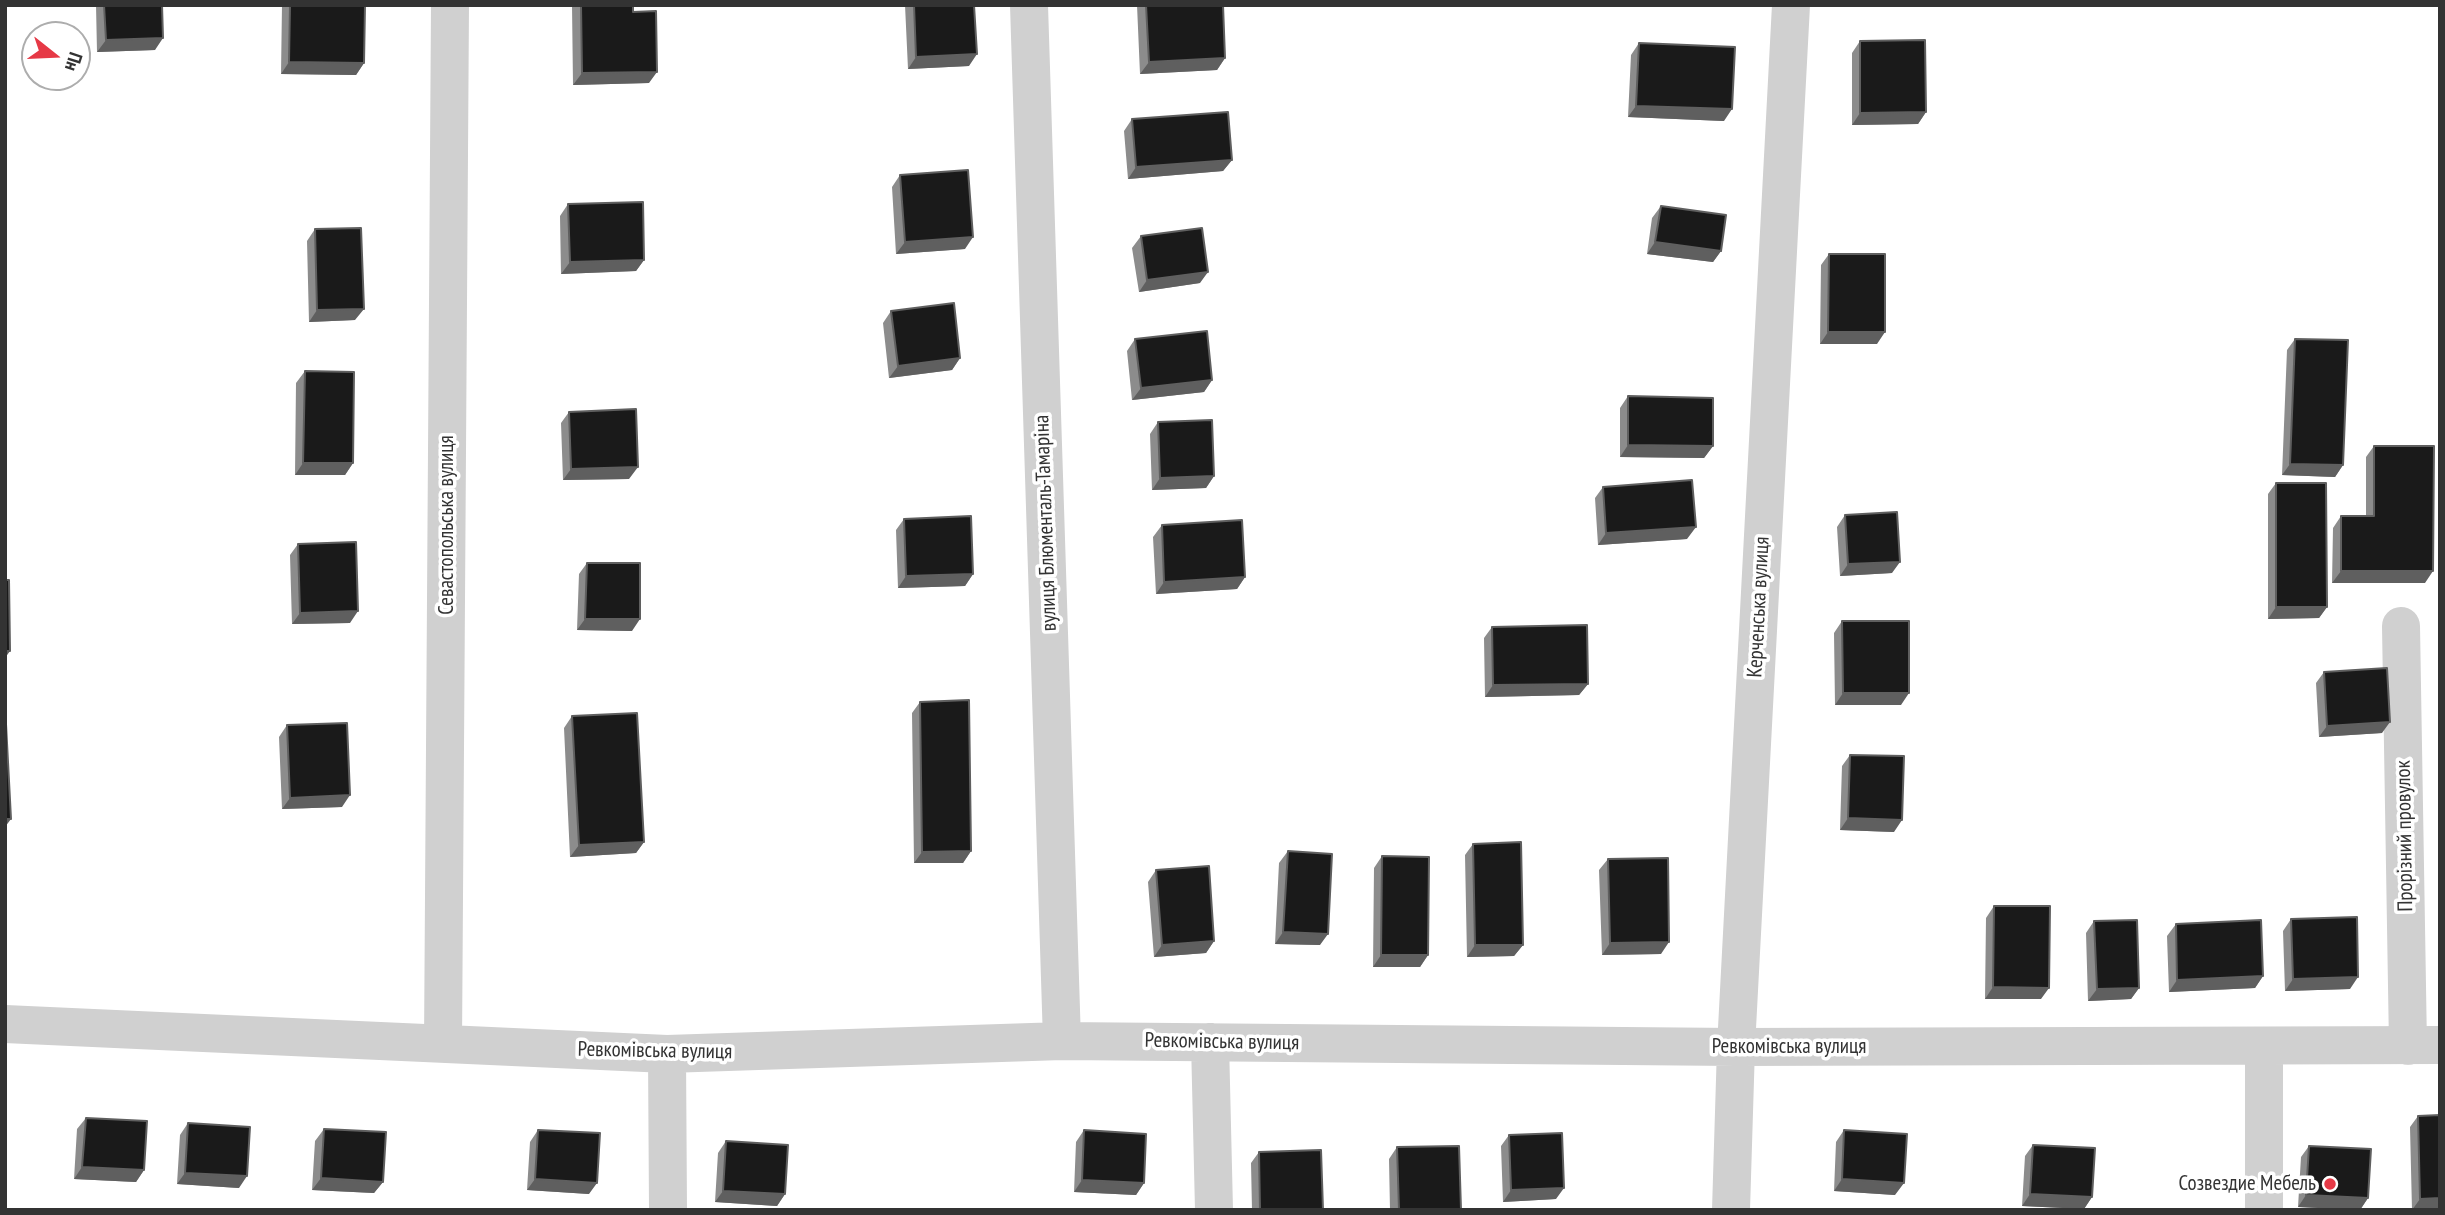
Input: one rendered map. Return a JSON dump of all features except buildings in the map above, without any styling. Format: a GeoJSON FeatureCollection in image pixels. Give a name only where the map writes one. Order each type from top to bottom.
{"type":"FeatureCollection","features":[{"type":"Feature","properties":{"kind":"street","name":"Севастопольська вулиця"},"geometry":{"type":"LineString","coordinates":[[443,1044],[450,5]]}},
{"type":"Feature","properties":{"kind":"street","name":"вулиця Блюменталь-Тамаріна"},"geometry":{"type":"LineString","coordinates":[[1029,5],[1062,1041]]}},
{"type":"Feature","properties":{"kind":"street","name":"Керченська вулиця"},"geometry":{"type":"LineString","coordinates":[[1731,1210],[1736,1047],[1791,5]]}},
{"type":"Feature","properties":{"kind":"street","name":"Прорізний провулок"},"geometry":{"type":"LineString","coordinates":[[2401,626],[2424,1046]]}},
{"type":"Feature","properties":{"kind":"street","name":"Ревкомівська вулиця"},"geometry":{"type":"LineString","coordinates":[[5,1024],[667,1054],[1062,1041],[1736,1047],[2424,1046]]}},
{"type":"Feature","properties":{"kind":"street"},"geometry":{"type":"LineString","coordinates":[[1210,1042],[1214,1210]]}},
{"type":"Feature","properties":{"kind":"street"},"geometry":{"type":"LineString","coordinates":[[2264,1046],[2264,1210]]}},
{"type":"Feature","properties":{"kind":"street"},"geometry":{"type":"LineString","coordinates":[[667,1054],[668,1210]]}},
{"type":"Feature","properties":{"kind":"place","name":"Созвездие Мебель"},"geometry":{"type":"Point","coordinates":[2330,1184]}}]}
